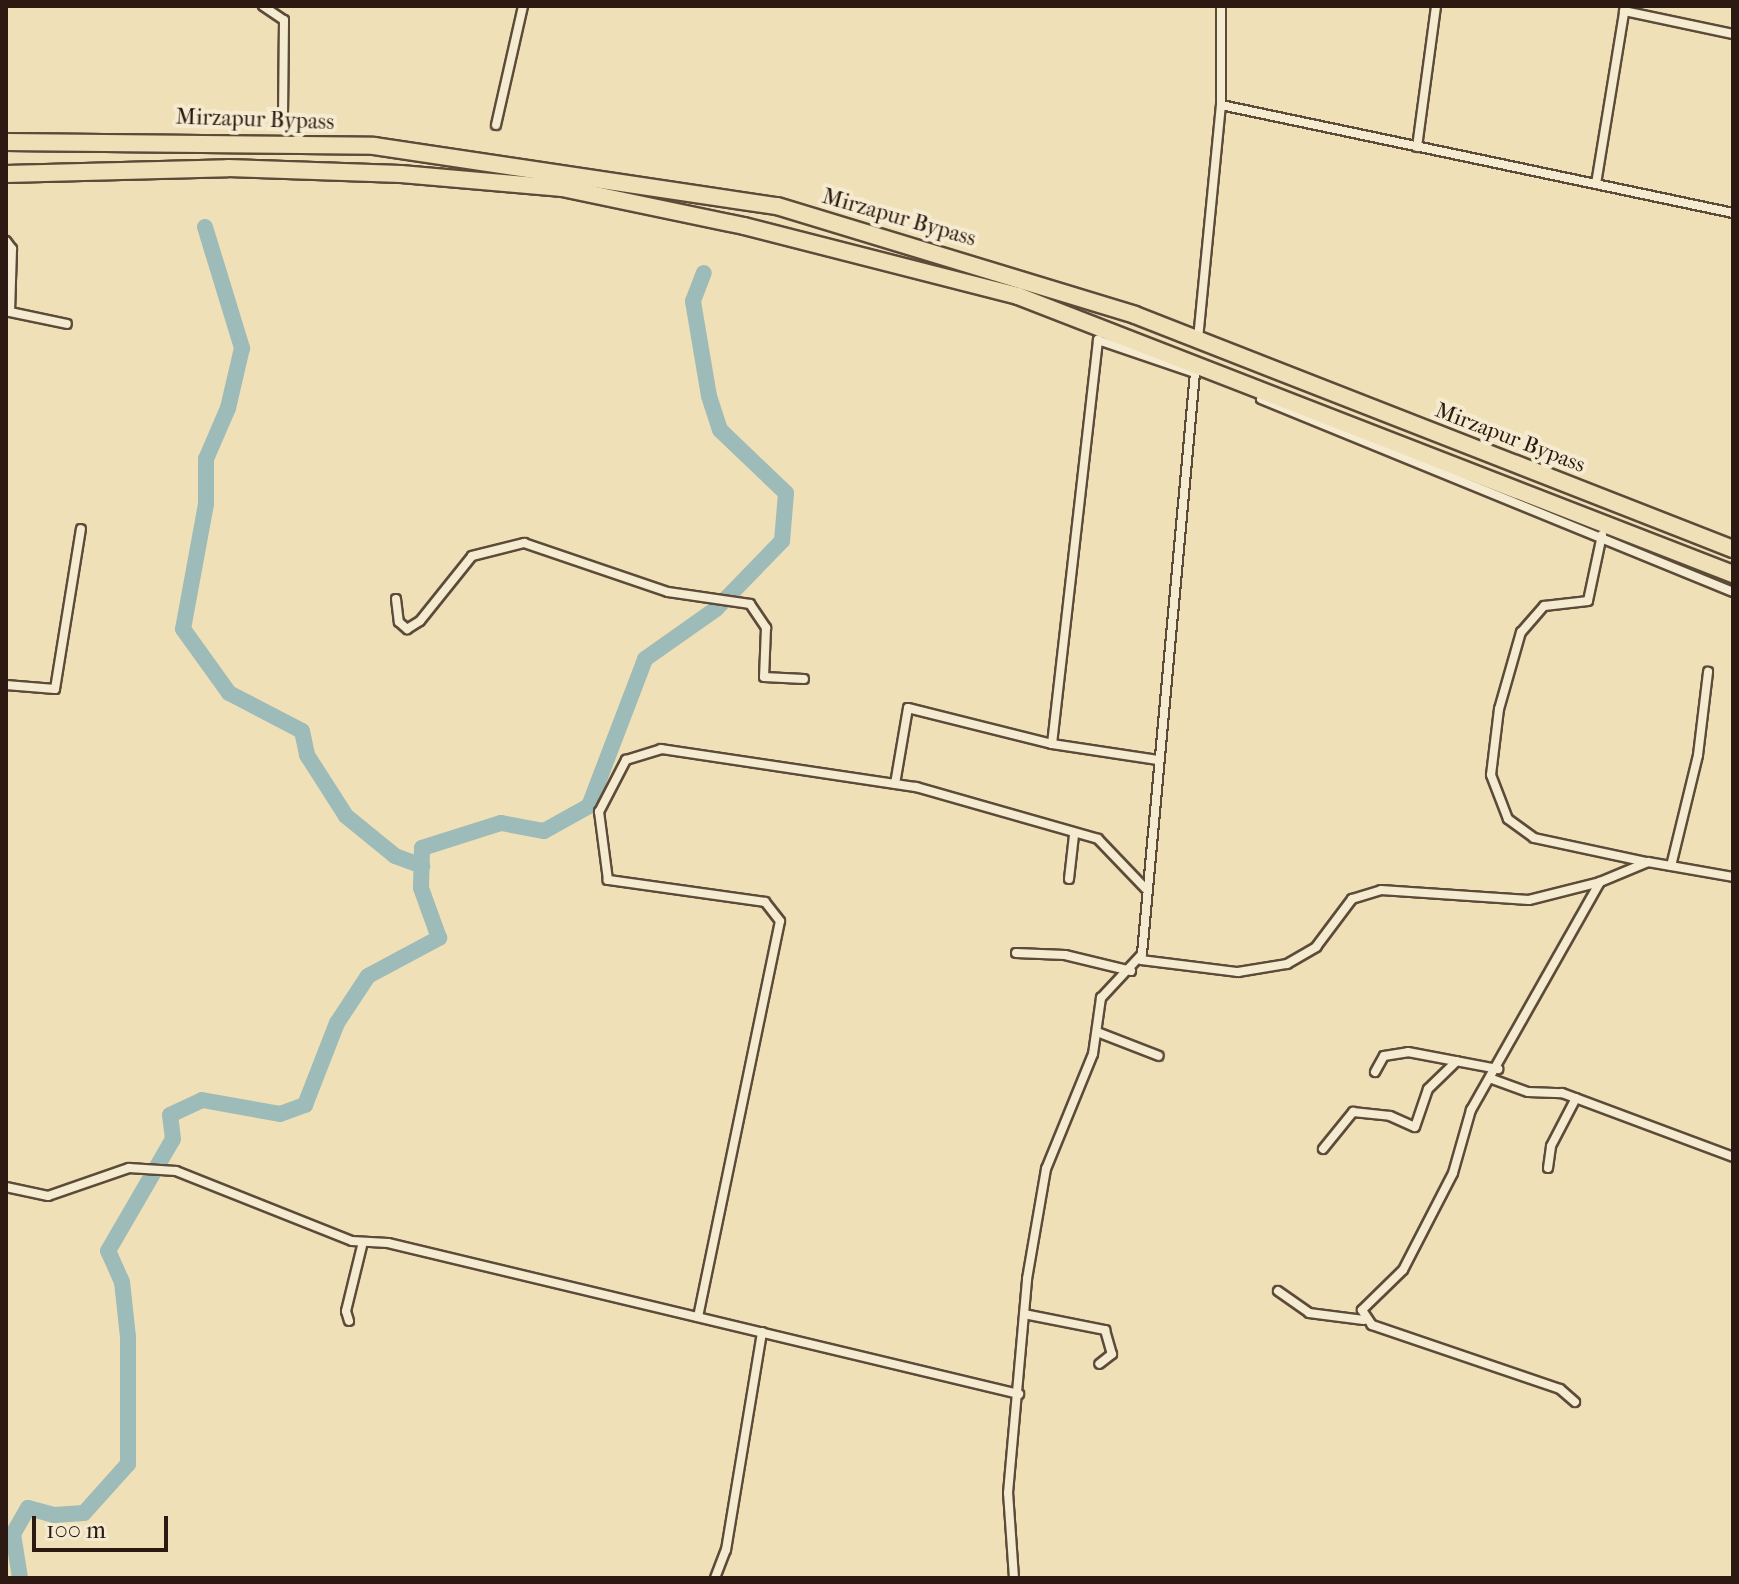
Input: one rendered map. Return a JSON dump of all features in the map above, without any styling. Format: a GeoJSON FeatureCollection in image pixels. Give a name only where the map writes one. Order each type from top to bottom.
{"type":"FeatureCollection","features":[{"type":"Feature","properties":{"kind":"highway","name":"Mirzapur Bypass"},"geometry":{"type":"LineString","coordinates":[[6,142],[374,146],[601,176],[777,206],[960,257],[1198,339],[1733,549]]}},
{"type":"Feature","properties":{"kind":"highway"},"geometry":{"type":"LineString","coordinates":[[6,174],[228,168],[401,174],[562,188],[744,226],[1018,296],[1733,574]]}},
{"type":"Feature","properties":{"kind":"street"},"geometry":{"type":"LineString","coordinates":[[263,6],[284,20],[283,111]]}},
{"type":"Feature","properties":{"kind":"street"},"geometry":{"type":"LineString","coordinates":[[496,125],[523,6]]}},
{"type":"Feature","properties":{"kind":"street"},"geometry":{"type":"LineString","coordinates":[[1198,339],[1221,105],[1221,6]]}},
{"type":"Feature","properties":{"kind":"street"},"geometry":{"type":"LineString","coordinates":[[1417,147],[1436,6]]}},
{"type":"Feature","properties":{"kind":"street"},"geometry":{"type":"LineString","coordinates":[[1596,184],[1624,8],[1733,34]]}},
{"type":"Feature","properties":{"kind":"street"},"geometry":{"type":"LineString","coordinates":[[1221,105],[1733,213]]}},
{"type":"Feature","properties":{"kind":"street"},"geometry":{"type":"LineString","coordinates":[[6,241],[12,249],[12,315],[67,324]]}},
{"type":"Feature","properties":{"kind":"street"},"geometry":{"type":"LineString","coordinates":[[1052,744],[1098,340],[1195,373],[1602,535],[1733,592]]}},
{"type":"Feature","properties":{"kind":"street"},"geometry":{"type":"LineString","coordinates":[[1014,1578],[1008,1493],[1024,1314],[1050,1152],[1093,1054],[1101,998],[1141,960],[1195,373]]}},
{"type":"Feature","properties":{"kind":"street"},"geometry":{"type":"LineString","coordinates":[[6,685],[55,689],[81,529]]}},
{"type":"Feature","properties":{"kind":"street"},"geometry":{"type":"LineString","coordinates":[[1602,535],[1588,601],[1544,606],[1521,632],[1499,709],[1491,775],[1508,819],[1534,838],[1733,877]]}},
{"type":"Feature","properties":{"kind":"street"},"geometry":{"type":"LineString","coordinates":[[396,599],[399,622],[407,629],[420,621],[472,556],[524,543],[668,592],[720,600],[736,598],[750,604],[766,628],[764,677],[804,679]]}},
{"type":"Feature","properties":{"kind":"street"},"geometry":{"type":"LineString","coordinates":[[1671,866],[1698,755],[1708,672]]}},
{"type":"Feature","properties":{"kind":"street"},"geometry":{"type":"LineString","coordinates":[[895,784],[906,709],[1052,744],[1158,760]]}},
{"type":"Feature","properties":{"kind":"street"},"geometry":{"type":"LineString","coordinates":[[698,1317],[780,921],[765,902],[608,880],[599,823],[604,794],[626,760],[649,749],[895,784],[1106,844],[1146,889]]}},
{"type":"Feature","properties":{"kind":"street"},"geometry":{"type":"LineString","coordinates":[[1069,879],[1074,835]]}},
{"type":"Feature","properties":{"kind":"street"},"geometry":{"type":"LineString","coordinates":[[1141,960],[1253,972],[1303,957],[1361,894],[1403,888],[1529,900],[1600,882],[1648,862]]}},
{"type":"Feature","properties":{"kind":"street"},"geometry":{"type":"LineString","coordinates":[[1364,1320],[1364,1306],[1395,1283],[1440,1203],[1464,1124],[1498,1069],[1600,882]]}},
{"type":"Feature","properties":{"kind":"street"},"geometry":{"type":"LineString","coordinates":[[1016,953],[1065,955],[1131,971]]}},
{"type":"Feature","properties":{"kind":"street"},"geometry":{"type":"LineString","coordinates":[[1097,1032],[1159,1056]]}},
{"type":"Feature","properties":{"kind":"street"},"geometry":{"type":"LineString","coordinates":[[1375,1072],[1384,1056],[1408,1052],[1498,1069]]}},
{"type":"Feature","properties":{"kind":"street"},"geometry":{"type":"LineString","coordinates":[[1323,1149],[1353,1112],[1390,1116],[1415,1127],[1428,1089],[1457,1061]]}},
{"type":"Feature","properties":{"kind":"street"},"geometry":{"type":"LineString","coordinates":[[1492,1079],[1576,1098],[1733,1157]]}},
{"type":"Feature","properties":{"kind":"street"},"geometry":{"type":"LineString","coordinates":[[1548,1168],[1551,1146],[1576,1098]]}},
{"type":"Feature","properties":{"kind":"street"},"geometry":{"type":"LineString","coordinates":[[6,1187],[56,1195],[148,1166],[162,1168],[363,1242],[698,1317],[1019,1394]]}},
{"type":"Feature","properties":{"kind":"street"},"geometry":{"type":"LineString","coordinates":[[349,1321],[346,1311],[363,1242]]}},
{"type":"Feature","properties":{"kind":"street"},"geometry":{"type":"LineString","coordinates":[[1278,1291],[1309,1313],[1364,1320],[1560,1389],[1575,1402]]}},
{"type":"Feature","properties":{"kind":"street"},"geometry":{"type":"LineString","coordinates":[[1024,1314],[1105,1330],[1112,1354],[1099,1364]]}},
{"type":"Feature","properties":{"kind":"street"},"geometry":{"type":"LineString","coordinates":[[715,1578],[726,1550],[762,1332]]}},
{"type":"Feature","properties":{"kind":"waterway"},"geometry":{"type":"LineString","coordinates":[[205,227],[242,348],[228,408],[206,459],[206,504],[183,629],[229,693],[302,731],[307,755],[346,816],[395,856],[422,866]]}},
{"type":"Feature","properties":{"kind":"waterway"},"geometry":{"type":"LineString","coordinates":[[20,1578],[13,1534],[28,1508],[54,1515],[84,1513],[128,1464],[128,1337],[122,1282],[108,1251],[173,1139],[170,1115],[202,1100],[280,1114],[305,1105],[337,1023],[368,976],[439,938],[421,888],[422,848],[501,823],[544,831],[589,806],[645,659],[716,609],[782,541],[786,493],[720,430],[709,396],[693,301],[704,273]]}}]}
